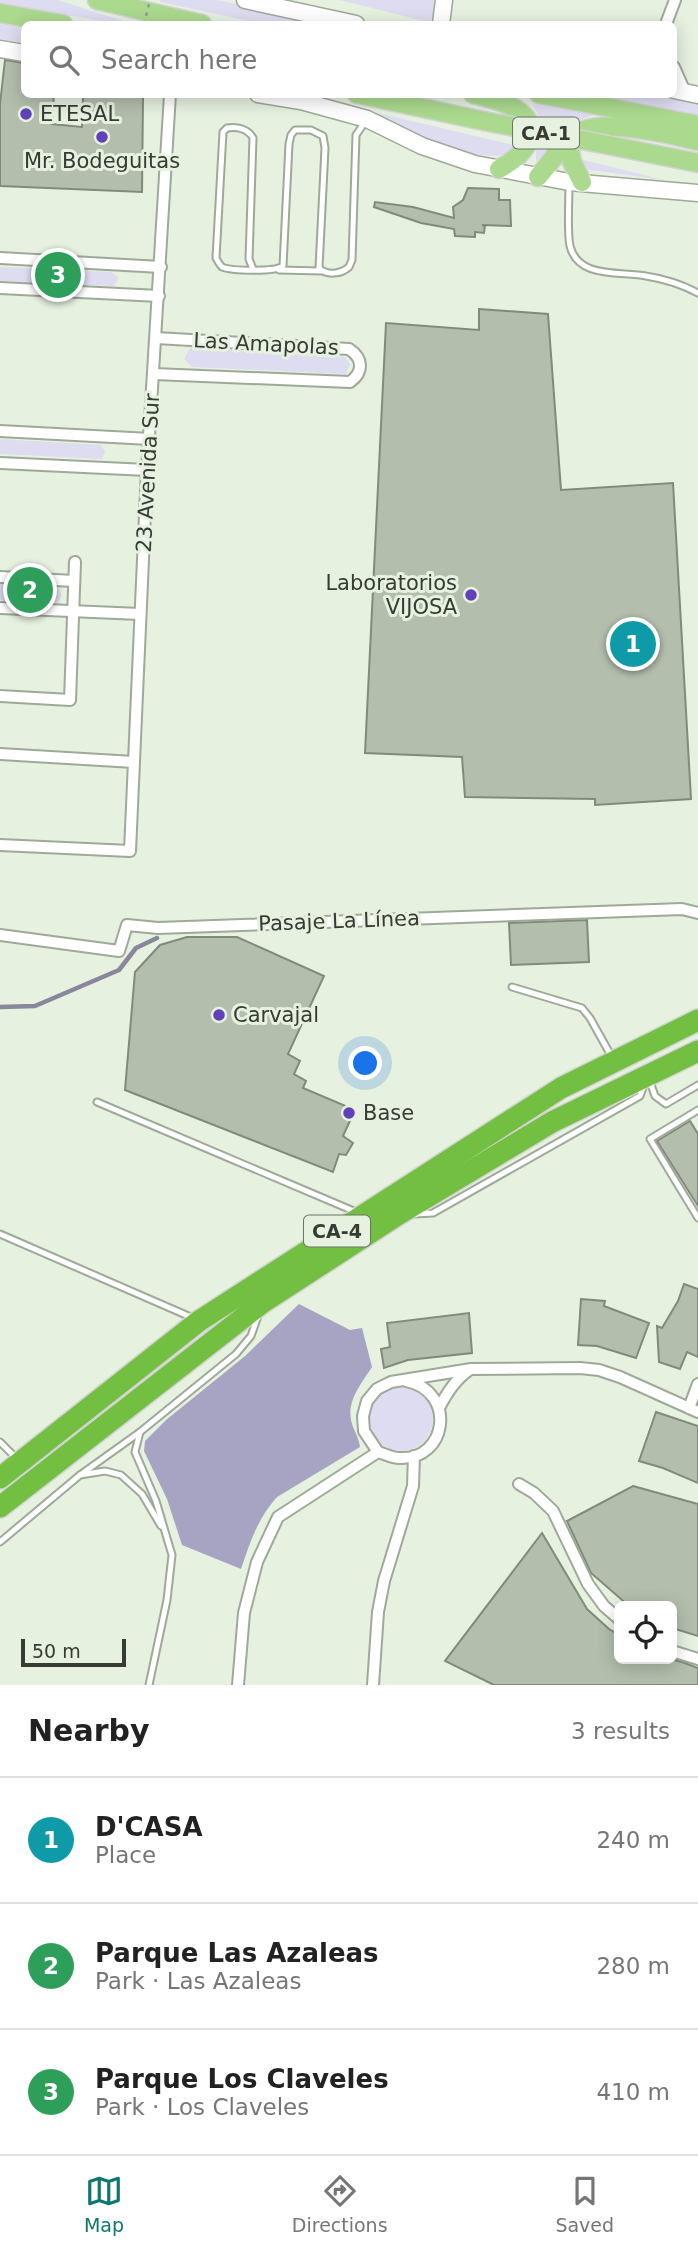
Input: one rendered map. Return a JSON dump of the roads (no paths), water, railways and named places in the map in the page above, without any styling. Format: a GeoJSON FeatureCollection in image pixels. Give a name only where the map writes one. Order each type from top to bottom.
{"type":"FeatureCollection","features":[{"type":"Feature","properties":{"kind":"highway","name":"CA-4"},"geometry":{"type":"LineString","coordinates":[[0,1478],[199,1321],[561,1088],[698,1020]]}},
{"type":"Feature","properties":{"kind":"highway","name":"CA-4"},"geometry":{"type":"LineString","coordinates":[[0,1507],[262,1303],[399,1214],[552,1122],[698,1051]]}},
{"type":"Feature","properties":{"kind":"main road"},"geometry":{"type":"LineString","coordinates":[[97,0],[189,21]]}},
{"type":"Feature","properties":{"kind":"main road"},"geometry":{"type":"LineString","coordinates":[[0,13],[46,21]]}},
{"type":"Feature","properties":{"kind":"main road","name":"CA-1"},"geometry":{"type":"LineString","coordinates":[[376,98],[698,163]]}},
{"type":"Feature","properties":{"kind":"main road"},"geometry":{"type":"LineString","coordinates":[[487,98],[516,109],[529,123],[530,139],[524,152],[499,169]]}},
{"type":"Feature","properties":{"kind":"main road","name":"CA-1"},"geometry":{"type":"LineString","coordinates":[[560,98],[698,125]]}},
{"type":"Feature","properties":{"kind":"main road"},"geometry":{"type":"LineString","coordinates":[[538,177],[568,140],[583,130],[612,127],[698,141]]}},
{"type":"Feature","properties":{"kind":"main road"},"geometry":{"type":"LineString","coordinates":[[568,140],[575,182]]}},
{"type":"Feature","properties":{"kind":"street"},"geometry":{"type":"LineString","coordinates":[[245,0],[342,21]]}},
{"type":"Feature","properties":{"kind":"street"},"geometry":{"type":"LineString","coordinates":[[441,21],[443,0]]}},
{"type":"Feature","properties":{"kind":"street"},"geometry":{"type":"LineString","coordinates":[[667,21],[675,0]]}},
{"type":"Feature","properties":{"kind":"street"},"geometry":{"type":"LineString","coordinates":[[0,49],[21,52]]}},
{"type":"Feature","properties":{"kind":"street"},"geometry":{"type":"LineString","coordinates":[[677,73],[686,92]]}},
{"type":"Feature","properties":{"kind":"street","name":"23 Avenida Sur"},"geometry":{"type":"LineString","coordinates":[[0,845],[130,851],[149,439],[170,98]]}},
{"type":"Feature","properties":{"kind":"street"},"geometry":{"type":"LineString","coordinates":[[283,98],[367,118],[422,146],[475,164],[575,182],[698,193]]}},
{"type":"Feature","properties":{"kind":"street"},"geometry":{"type":"LineString","coordinates":[[0,258],[161,267]]}},
{"type":"Feature","properties":{"kind":"street"},"geometry":{"type":"LineString","coordinates":[[0,288],[159,296]]}},
{"type":"Feature","properties":{"kind":"street","name":"Las Amapolas"},"geometry":{"type":"LineString","coordinates":[[154,374],[350,382],[360,368],[358,357],[349,349],[156,338]]}},
{"type":"Feature","properties":{"kind":"street"},"geometry":{"type":"LineString","coordinates":[[0,431],[149,439]]}},
{"type":"Feature","properties":{"kind":"street"},"geometry":{"type":"LineString","coordinates":[[0,463],[148,470]]}},
{"type":"Feature","properties":{"kind":"street"},"geometry":{"type":"LineString","coordinates":[[0,696],[70,700],[75,562]]}},
{"type":"Feature","properties":{"kind":"street"},"geometry":{"type":"LineString","coordinates":[[0,577],[74,581]]}},
{"type":"Feature","properties":{"kind":"street"},"geometry":{"type":"LineString","coordinates":[[0,608],[140,614]]}},
{"type":"Feature","properties":{"kind":"street"},"geometry":{"type":"LineString","coordinates":[[0,754],[134,762]]}},
{"type":"Feature","properties":{"kind":"street","name":"Pasaje La Línea"},"geometry":{"type":"LineString","coordinates":[[0,935],[119,951],[127,925],[172,927],[682,909],[698,913]]}},
{"type":"Feature","properties":{"kind":"street"},"geometry":{"type":"LineString","coordinates":[[406,1381],[427,1389],[439,1408],[441,1423],[437,1437],[427,1449],[414,1456],[399,1458],[375,1449],[363,1424],[367,1401],[383,1385],[471,1369],[580,1368],[599,1370],[620,1377],[693,1410],[698,1384]]}},
{"type":"Feature","properties":{"kind":"street"},"geometry":{"type":"LineString","coordinates":[[439,1408],[460,1377],[471,1369]]}},
{"type":"Feature","properties":{"kind":"street"},"geometry":{"type":"LineString","coordinates":[[238,1685],[244,1613],[257,1562],[278,1517],[355,1466],[375,1449]]}},
{"type":"Feature","properties":{"kind":"street"},"geometry":{"type":"LineString","coordinates":[[373,1685],[377,1612],[413,1486],[414,1456]]}},
{"type":"Feature","properties":{"kind":"street"},"geometry":{"type":"LineString","coordinates":[[399,1458],[413,1486]]}},
{"type":"Feature","properties":{"kind":"street"},"geometry":{"type":"LineString","coordinates":[[519,1484],[534,1493],[553,1511],[588,1584],[614,1615]]}},
{"type":"Feature","properties":{"kind":"street"},"geometry":{"type":"LineString","coordinates":[[677,1653],[698,1660]]}},
{"type":"Feature","properties":{"kind":"lane"},"geometry":{"type":"LineString","coordinates":[[253,269],[249,259],[254,138],[248,132],[233,127],[223,132],[216,258],[220,265],[225,268],[279,270],[344,271],[352,260],[356,135],[367,118]]}},
{"type":"Feature","properties":{"kind":"lane"},"geometry":{"type":"LineString","coordinates":[[279,270],[284,264],[291,135],[295,130],[303,129],[323,136],[325,148],[319,268],[322,271]]}},
{"type":"Feature","properties":{"kind":"lane"},"geometry":{"type":"LineString","coordinates":[[575,182],[569,241],[576,259],[605,273],[642,275],[672,281],[698,293]]}},
{"type":"Feature","properties":{"kind":"lane"},"geometry":{"type":"LineString","coordinates":[[512,987],[582,1008],[614,1061]]}},
{"type":"Feature","properties":{"kind":"lane"},"geometry":{"type":"LineString","coordinates":[[648,1076],[655,1096],[666,1104],[698,1085]]}},
{"type":"Feature","properties":{"kind":"lane"},"geometry":{"type":"LineString","coordinates":[[97,1102],[362,1215]]}},
{"type":"Feature","properties":{"kind":"lane"},"geometry":{"type":"LineString","coordinates":[[698,1121],[696,1111],[650,1139],[698,1217]]}},
{"type":"Feature","properties":{"kind":"lane"},"geometry":{"type":"LineString","coordinates":[[0,1234],[199,1321]]}},
{"type":"Feature","properties":{"kind":"lane"},"geometry":{"type":"LineString","coordinates":[[0,1542],[80,1475],[140,1432],[236,1354],[251,1336],[262,1303]]}},
{"type":"Feature","properties":{"kind":"lane"},"geometry":{"type":"LineString","coordinates":[[140,1432],[135,1452],[156,1501],[172,1555],[167,1600],[149,1685]]}},
{"type":"Feature","properties":{"kind":"lane"},"geometry":{"type":"LineString","coordinates":[[0,1442],[20,1462]]}},
{"type":"Feature","properties":{"kind":"lane"},"geometry":{"type":"LineString","coordinates":[[80,1475],[105,1471],[121,1475],[142,1494],[164,1532]]}},
{"type":"Feature","properties":{"kind":"waterway"},"geometry":{"type":"LineString","coordinates":[[0,1007],[35,1006],[119,970],[136,948],[157,938]]}},
{"type":"Feature","properties":{"kind":"place","name":"ETESAL"},"geometry":{"type":"Point","coordinates":[26,114]}},
{"type":"Feature","properties":{"kind":"place","name":"Mr. Bodeguitas"},"geometry":{"type":"Point","coordinates":[102,137]}},
{"type":"Feature","properties":{"kind":"place","name":"Parque Los Claveles"},"geometry":{"type":"Point","coordinates":[58,275]}},
{"type":"Feature","properties":{"kind":"place","name":"Parque Las Azaleas"},"geometry":{"type":"Point","coordinates":[30,590]}},
{"type":"Feature","properties":{"kind":"place","name":"Laboratorios VIJOSA"},"geometry":{"type":"Point","coordinates":[471,595]}},
{"type":"Feature","properties":{"kind":"place","name":"D'CASA"},"geometry":{"type":"Point","coordinates":[633,644]}},
{"type":"Feature","properties":{"kind":"place","name":"Carvajal"},"geometry":{"type":"Point","coordinates":[219,1015]}},
{"type":"Feature","properties":{"kind":"place","name":"Base"},"geometry":{"type":"Point","coordinates":[349,1113]}}]}
